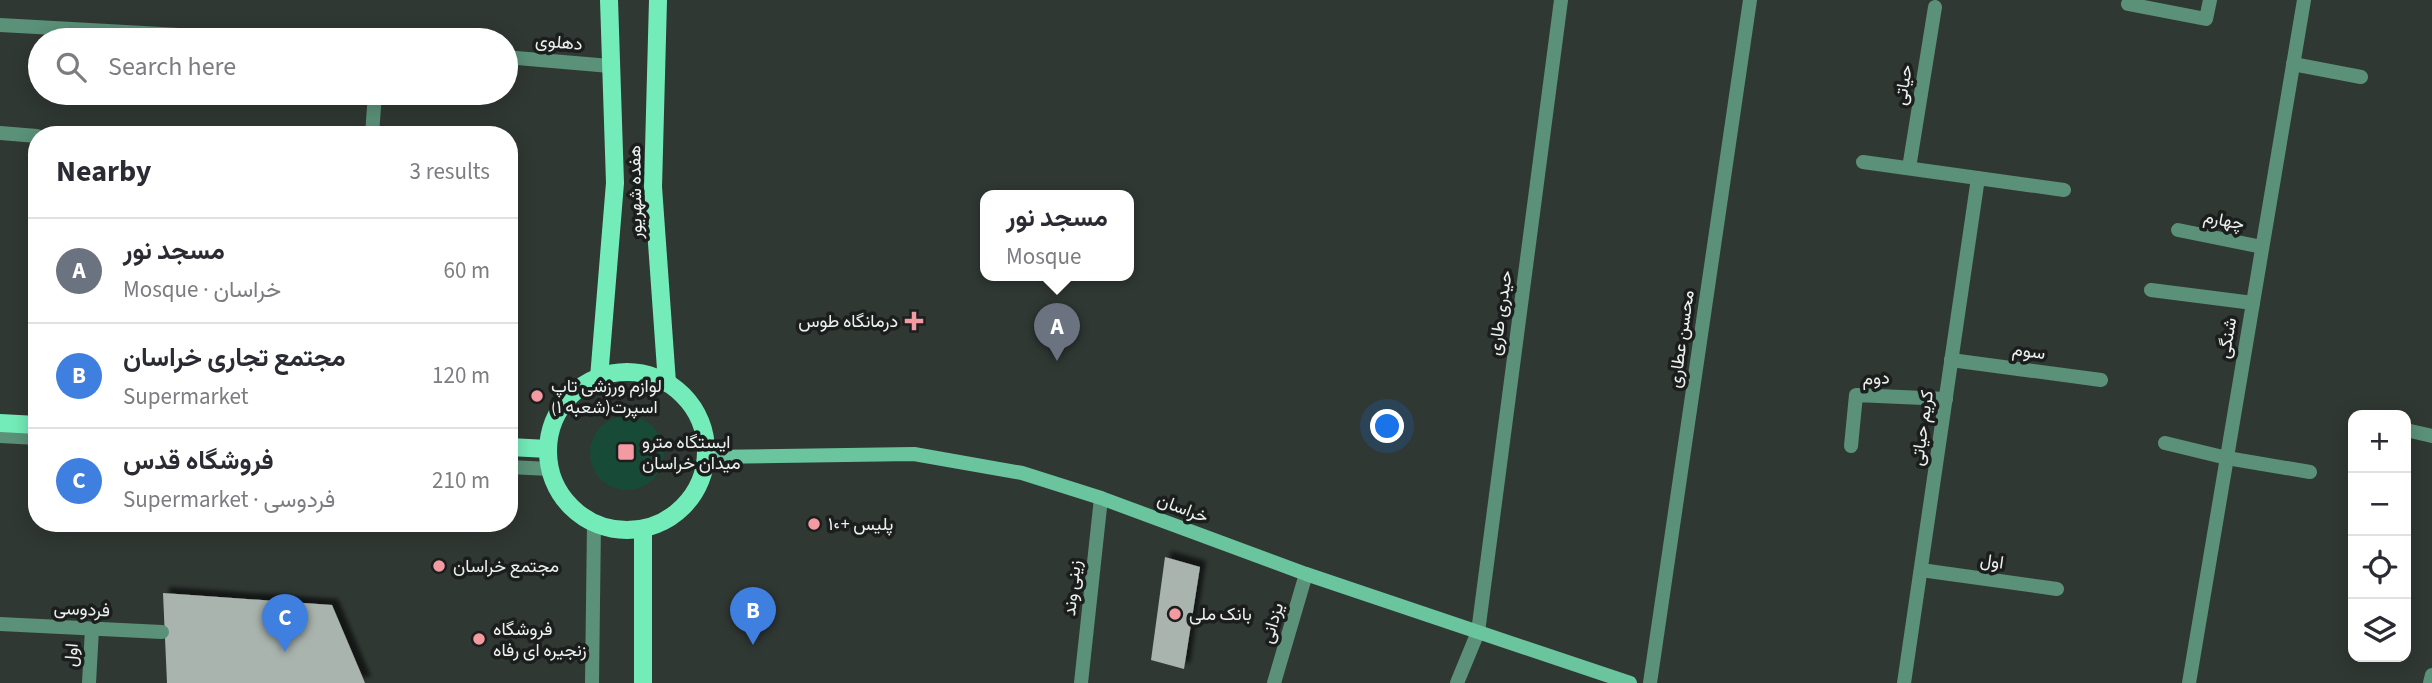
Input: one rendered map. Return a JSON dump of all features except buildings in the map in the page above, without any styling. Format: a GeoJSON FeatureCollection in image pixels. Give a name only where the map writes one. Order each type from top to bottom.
{"type":"FeatureCollection","features":[{"type":"Feature","properties":{"kind":"main road","name":"هفده شهریور"},"geometry":{"type":"LineString","coordinates":[[599,378],[615,183],[609,0]]}},
{"type":"Feature","properties":{"kind":"main road","name":"هفده شهریور"},"geometry":{"type":"LineString","coordinates":[[658,0],[653,187],[667,383]]}},
{"type":"Feature","properties":{"kind":"main road"},"geometry":{"type":"LineString","coordinates":[[621,372],[645,374],[667,383],[684,397],[698,414],[705,436],[706,457],[700,482],[687,504],[667,520],[643,529],[618,530],[594,523],[574,510],[559,492],[550,470],[548,449],[552,426],[562,406],[579,389],[599,378],[621,372]]}},
{"type":"Feature","properties":{"kind":"main road"},"geometry":{"type":"LineString","coordinates":[[0,423],[28,425]]}},
{"type":"Feature","properties":{"kind":"main road"},"geometry":{"type":"LineString","coordinates":[[518,447],[548,449]]}},
{"type":"Feature","properties":{"kind":"main road","name":"خراسان"},"geometry":{"type":"LineString","coordinates":[[706,457],[914,454],[1021,473],[1101,498],[1306,574],[1624,682]]}},
{"type":"Feature","properties":{"kind":"main road"},"geometry":{"type":"LineString","coordinates":[[643,529],[643,683]]}},
{"type":"Feature","properties":{"kind":"street","name":"حیدری طاری"},"geometry":{"type":"LineString","coordinates":[[1457,683],[1478,632],[1562,0]]}},
{"type":"Feature","properties":{"kind":"street","name":"محسن عطاری"},"geometry":{"type":"LineString","coordinates":[[1650,683],[1750,0]]}},
{"type":"Feature","properties":{"kind":"street"},"geometry":{"type":"LineString","coordinates":[[2128,4],[2206,19],[2210,0]]}},
{"type":"Feature","properties":{"kind":"street","name":"شنگی"},"geometry":{"type":"LineString","coordinates":[[2189,683],[2304,0]]}},
{"type":"Feature","properties":{"kind":"street","name":"حیاتی"},"geometry":{"type":"LineString","coordinates":[[1909,169],[1935,7]]}},
{"type":"Feature","properties":{"kind":"street"},"geometry":{"type":"LineString","coordinates":[[0,25],[54,28]]}},
{"type":"Feature","properties":{"kind":"street","name":"دهلوی"},"geometry":{"type":"LineString","coordinates":[[518,58],[610,66]]}},
{"type":"Feature","properties":{"kind":"street"},"geometry":{"type":"LineString","coordinates":[[2293,64],[2361,78]]}},
{"type":"Feature","properties":{"kind":"street"},"geometry":{"type":"LineString","coordinates":[[373,126],[374,105]]}},
{"type":"Feature","properties":{"kind":"street"},"geometry":{"type":"LineString","coordinates":[[0,133],[28,135]]}},
{"type":"Feature","properties":{"kind":"street"},"geometry":{"type":"LineString","coordinates":[[1863,162],[2064,190]]}},
{"type":"Feature","properties":{"kind":"street","name":"کریم حیاتی"},"geometry":{"type":"LineString","coordinates":[[1904,683],[1978,178]]}},
{"type":"Feature","properties":{"kind":"street","name":"چهارم"},"geometry":{"type":"LineString","coordinates":[[2178,230],[2262,247]]}},
{"type":"Feature","properties":{"kind":"street"},"geometry":{"type":"LineString","coordinates":[[2151,290],[2253,303]]}},
{"type":"Feature","properties":{"kind":"street","name":"سوم"},"geometry":{"type":"LineString","coordinates":[[1951,360],[2101,380]]}},
{"type":"Feature","properties":{"kind":"street","name":"دوم"},"geometry":{"type":"LineString","coordinates":[[1851,446],[1856,395],[1946,398]]}},
{"type":"Feature","properties":{"kind":"street"},"geometry":{"type":"LineString","coordinates":[[2411,431],[2432,436]]}},
{"type":"Feature","properties":{"kind":"street"},"geometry":{"type":"LineString","coordinates":[[0,436],[28,438]]}},
{"type":"Feature","properties":{"kind":"street"},"geometry":{"type":"LineString","coordinates":[[2165,443],[2227,458],[2310,472]]}},
{"type":"Feature","properties":{"kind":"street"},"geometry":{"type":"LineString","coordinates":[[518,468],[550,470]]}},
{"type":"Feature","properties":{"kind":"street","name":"زینی وند"},"geometry":{"type":"LineString","coordinates":[[1081,683],[1101,498]]}},
{"type":"Feature","properties":{"kind":"street"},"geometry":{"type":"LineString","coordinates":[[592,683],[594,523]]}},
{"type":"Feature","properties":{"kind":"street","name":"اول"},"geometry":{"type":"LineString","coordinates":[[1921,570],[2057,589]]}},
{"type":"Feature","properties":{"kind":"street","name":"یزدانی"},"geometry":{"type":"LineString","coordinates":[[1274,683],[1306,574]]}},
{"type":"Feature","properties":{"kind":"street","name":"فردوسی"},"geometry":{"type":"LineString","coordinates":[[0,624],[162,632]]}},
{"type":"Feature","properties":{"kind":"street","name":"اول"},"geometry":{"type":"LineString","coordinates":[[89,683],[92,629]]}},
{"type":"Feature","properties":{"kind":"street"},"geometry":{"type":"LineString","coordinates":[[2430,683],[2432,675]]}},
{"type":"Feature","properties":{"kind":"green space"},"geometry":{"type":"Polygon","coordinates":[[[627,416],[648,422],[658,432],[664,453],[658,474],[648,484],[627,490],[606,484],[596,474],[590,453],[596,432],[606,422],[627,416]]]}},
{"type":"Feature","properties":{"kind":"place","name":"درمانگاه طوس"},"geometry":{"type":"Point","coordinates":[914,321]}},
{"type":"Feature","properties":{"kind":"place","name":"مسجد نور"},"geometry":{"type":"Point","coordinates":[1057,361]}},
{"type":"Feature","properties":{"kind":"place","name":"لوازم ورزشی تاپ اسپرت(شعبه ۱)"},"geometry":{"type":"Point","coordinates":[537,396]}},
{"type":"Feature","properties":{"kind":"place","name":"ایستگاه مترو میدان خراسان"},"geometry":{"type":"Point","coordinates":[626,452]}},
{"type":"Feature","properties":{"kind":"place","name":"پلیس +۱۰"},"geometry":{"type":"Point","coordinates":[814,524]}},
{"type":"Feature","properties":{"kind":"place","name":"مجتمع خراسان"},"geometry":{"type":"Point","coordinates":[439,566]}},
{"type":"Feature","properties":{"kind":"place","name":"بانک ملی"},"geometry":{"type":"Point","coordinates":[1175,614]}},
{"type":"Feature","properties":{"kind":"place","name":"فروشگاه زنجیره ای رفاه"},"geometry":{"type":"Point","coordinates":[479,639]}},
{"type":"Feature","properties":{"kind":"place","name":"مجتمع تجاری خراسان"},"geometry":{"type":"Point","coordinates":[753,645]}},
{"type":"Feature","properties":{"kind":"place","name":"فروشگاه قدس"},"geometry":{"type":"Point","coordinates":[285,652]}}]}
